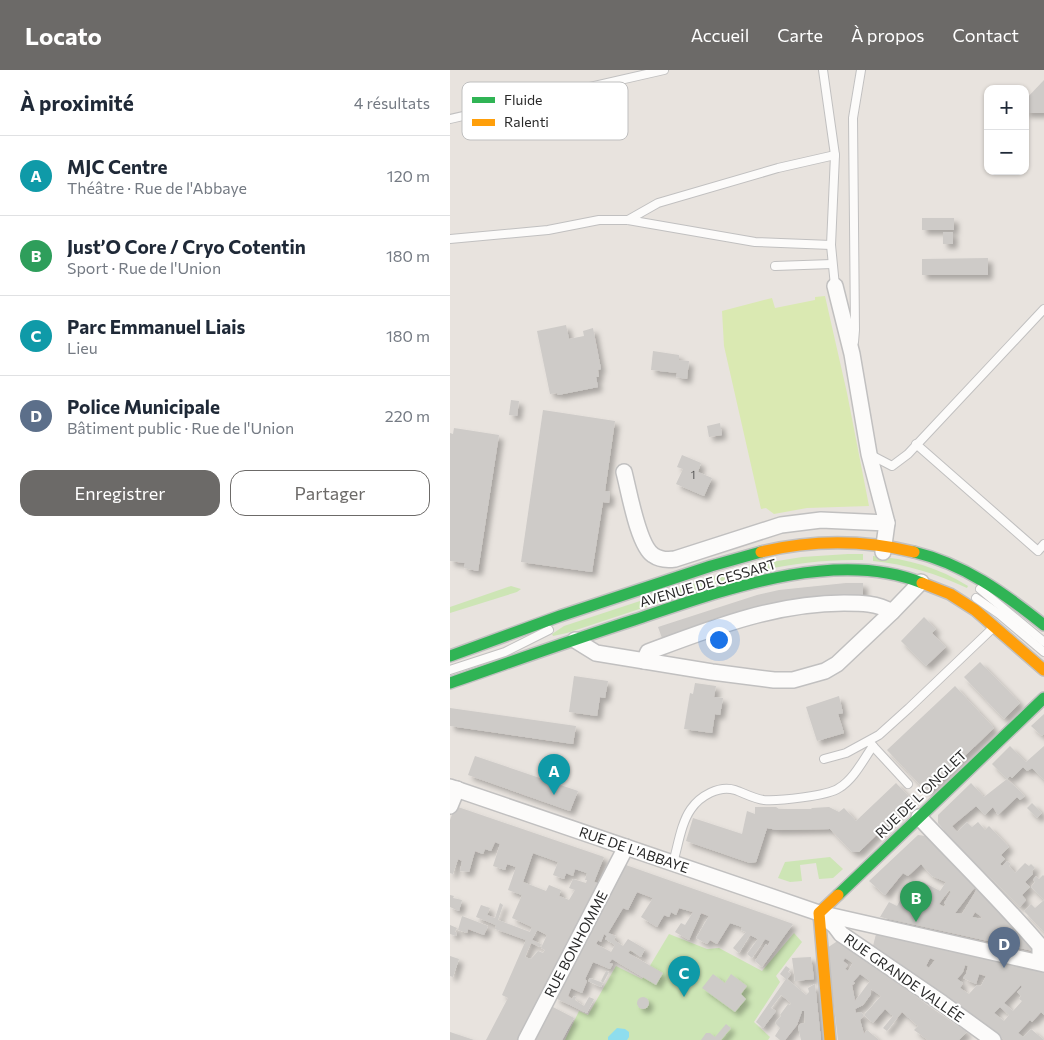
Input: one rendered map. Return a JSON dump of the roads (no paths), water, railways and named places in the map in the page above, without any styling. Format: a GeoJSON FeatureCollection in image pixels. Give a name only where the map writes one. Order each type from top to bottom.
{"type":"FeatureCollection","features":[{"type":"Feature","properties":{"kind":"main road","name":"AVENUE DE CESSART"},"geometry":{"type":"LineString","coordinates":[[450,656],[742,556],[784,547],[822,543],[850,543],[931,556],[954,565],[1002,591],[1044,625]]}},
{"type":"Feature","properties":{"kind":"main road","name":"AVENUE DE CESSART"},"geometry":{"type":"LineString","coordinates":[[450,683],[723,591],[780,576],[824,570],[867,570],[926,579],[951,594],[995,626],[1044,670]]}},
{"type":"Feature","properties":{"kind":"main road","name":"RUE DE L'ONGLET"},"geometry":{"type":"LineString","coordinates":[[819,913],[1044,698]]}},
{"type":"Feature","properties":{"kind":"main road"},"geometry":{"type":"LineString","coordinates":[[819,913],[830,1040]]}},
{"type":"Feature","properties":{"kind":"street"},"geometry":{"type":"LineString","coordinates":[[835,286],[852,354],[869,454],[887,523],[884,549]]}},
{"type":"Feature","properties":{"kind":"street"},"geometry":{"type":"LineString","coordinates":[[624,472],[642,540],[654,557],[661,559],[675,558],[781,525],[821,520],[887,523]]}},
{"type":"Feature","properties":{"kind":"street"},"geometry":{"type":"LineString","coordinates":[[575,640],[596,653],[729,674],[774,680],[793,680],[825,671],[837,664],[926,579]]}},
{"type":"Feature","properties":{"kind":"street"},"geometry":{"type":"LineString","coordinates":[[644,661],[648,652],[725,624],[767,612],[820,604],[853,603],[880,605],[892,612]]}},
{"type":"Feature","properties":{"kind":"street"},"geometry":{"type":"LineString","coordinates":[[450,806],[453,788]]}},
{"type":"Feature","properties":{"kind":"street","name":"RUE DE L'ABBAYE"},"geometry":{"type":"LineString","coordinates":[[453,788],[819,913],[1042,963]]}},
{"type":"Feature","properties":{"kind":"street"},"geometry":{"type":"LineString","coordinates":[[919,817],[1005,905],[1040,946],[1042,963]]}},
{"type":"Feature","properties":{"kind":"street","name":"RUE BONHOMME"},"geometry":{"type":"LineString","coordinates":[[526,1040],[626,847]]}},
{"type":"Feature","properties":{"kind":"street","name":"RUE GRANDE VALLÉE"},"geometry":{"type":"LineString","coordinates":[[819,913],[835,926],[841,934],[993,1040]]}},
{"type":"Feature","properties":{"kind":"lane"},"geometry":{"type":"LineString","coordinates":[[612,82],[664,70]]}},
{"type":"Feature","properties":{"kind":"lane"},"geometry":{"type":"LineString","coordinates":[[823,70],[835,155],[831,246],[835,286]]}},
{"type":"Feature","properties":{"kind":"lane"},"geometry":{"type":"LineString","coordinates":[[852,354],[855,330],[853,118],[861,70]]}},
{"type":"Feature","properties":{"kind":"lane"},"geometry":{"type":"LineString","coordinates":[[628,220],[658,203],[778,168],[835,155]]}},
{"type":"Feature","properties":{"kind":"lane"},"geometry":{"type":"LineString","coordinates":[[450,239],[548,230],[599,220],[628,220],[755,242],[831,246]]}},
{"type":"Feature","properties":{"kind":"lane"},"geometry":{"type":"LineString","coordinates":[[775,266],[832,264]]}},
{"type":"Feature","properties":{"kind":"lane"},"geometry":{"type":"LineString","coordinates":[[869,454],[892,466],[908,454],[1044,309]]}},
{"type":"Feature","properties":{"kind":"lane"},"geometry":{"type":"LineString","coordinates":[[916,444],[1038,551],[1044,544]]}},
{"type":"Feature","properties":{"kind":"lane"},"geometry":{"type":"LineString","coordinates":[[716,574],[784,554],[884,549],[930,563],[978,586],[1044,642]]}},
{"type":"Feature","properties":{"kind":"lane"},"geometry":{"type":"LineString","coordinates":[[450,675],[726,583],[784,569],[824,564],[867,563],[893,567],[926,579]]}},
{"type":"Feature","properties":{"kind":"lane"},"geometry":{"type":"LineString","coordinates":[[965,592],[1000,614],[1044,652]]}},
{"type":"Feature","properties":{"kind":"lane"},"geometry":{"type":"LineString","coordinates":[[561,624],[652,594]]}},
{"type":"Feature","properties":{"kind":"lane"},"geometry":{"type":"LineString","coordinates":[[673,863],[686,817],[692,808],[708,794],[719,790],[732,789],[762,800],[772,800],[828,793],[840,788],[852,776],[870,744],[995,626]]}},
{"type":"Feature","properties":{"kind":"lane"},"geometry":{"type":"LineString","coordinates":[[450,670],[505,652],[553,628]]}},
{"type":"Feature","properties":{"kind":"lane"},"geometry":{"type":"LineString","coordinates":[[824,759],[870,744]]}},
{"type":"Feature","properties":{"kind":"lane"},"geometry":{"type":"LineString","coordinates":[[870,744],[908,784]]}},
{"type":"Feature","properties":{"kind":"water"},"geometry":{"type":"Polygon","coordinates":[[[617,1028],[625,1029],[629,1032],[627,1040],[608,1040],[608,1037],[617,1028]]]}},
{"type":"Feature","properties":{"kind":"place","name":"MJC Centre"},"geometry":{"type":"Point","coordinates":[554,795]}},
{"type":"Feature","properties":{"kind":"place","name":"Just’O Core / Cryo Cotentin"},"geometry":{"type":"Point","coordinates":[916,922]}},
{"type":"Feature","properties":{"kind":"place","name":"Police Municipale"},"geometry":{"type":"Point","coordinates":[1004,968]}},
{"type":"Feature","properties":{"kind":"place","name":"Parc Emmanuel Liais"},"geometry":{"type":"Point","coordinates":[684,997]}}]}
